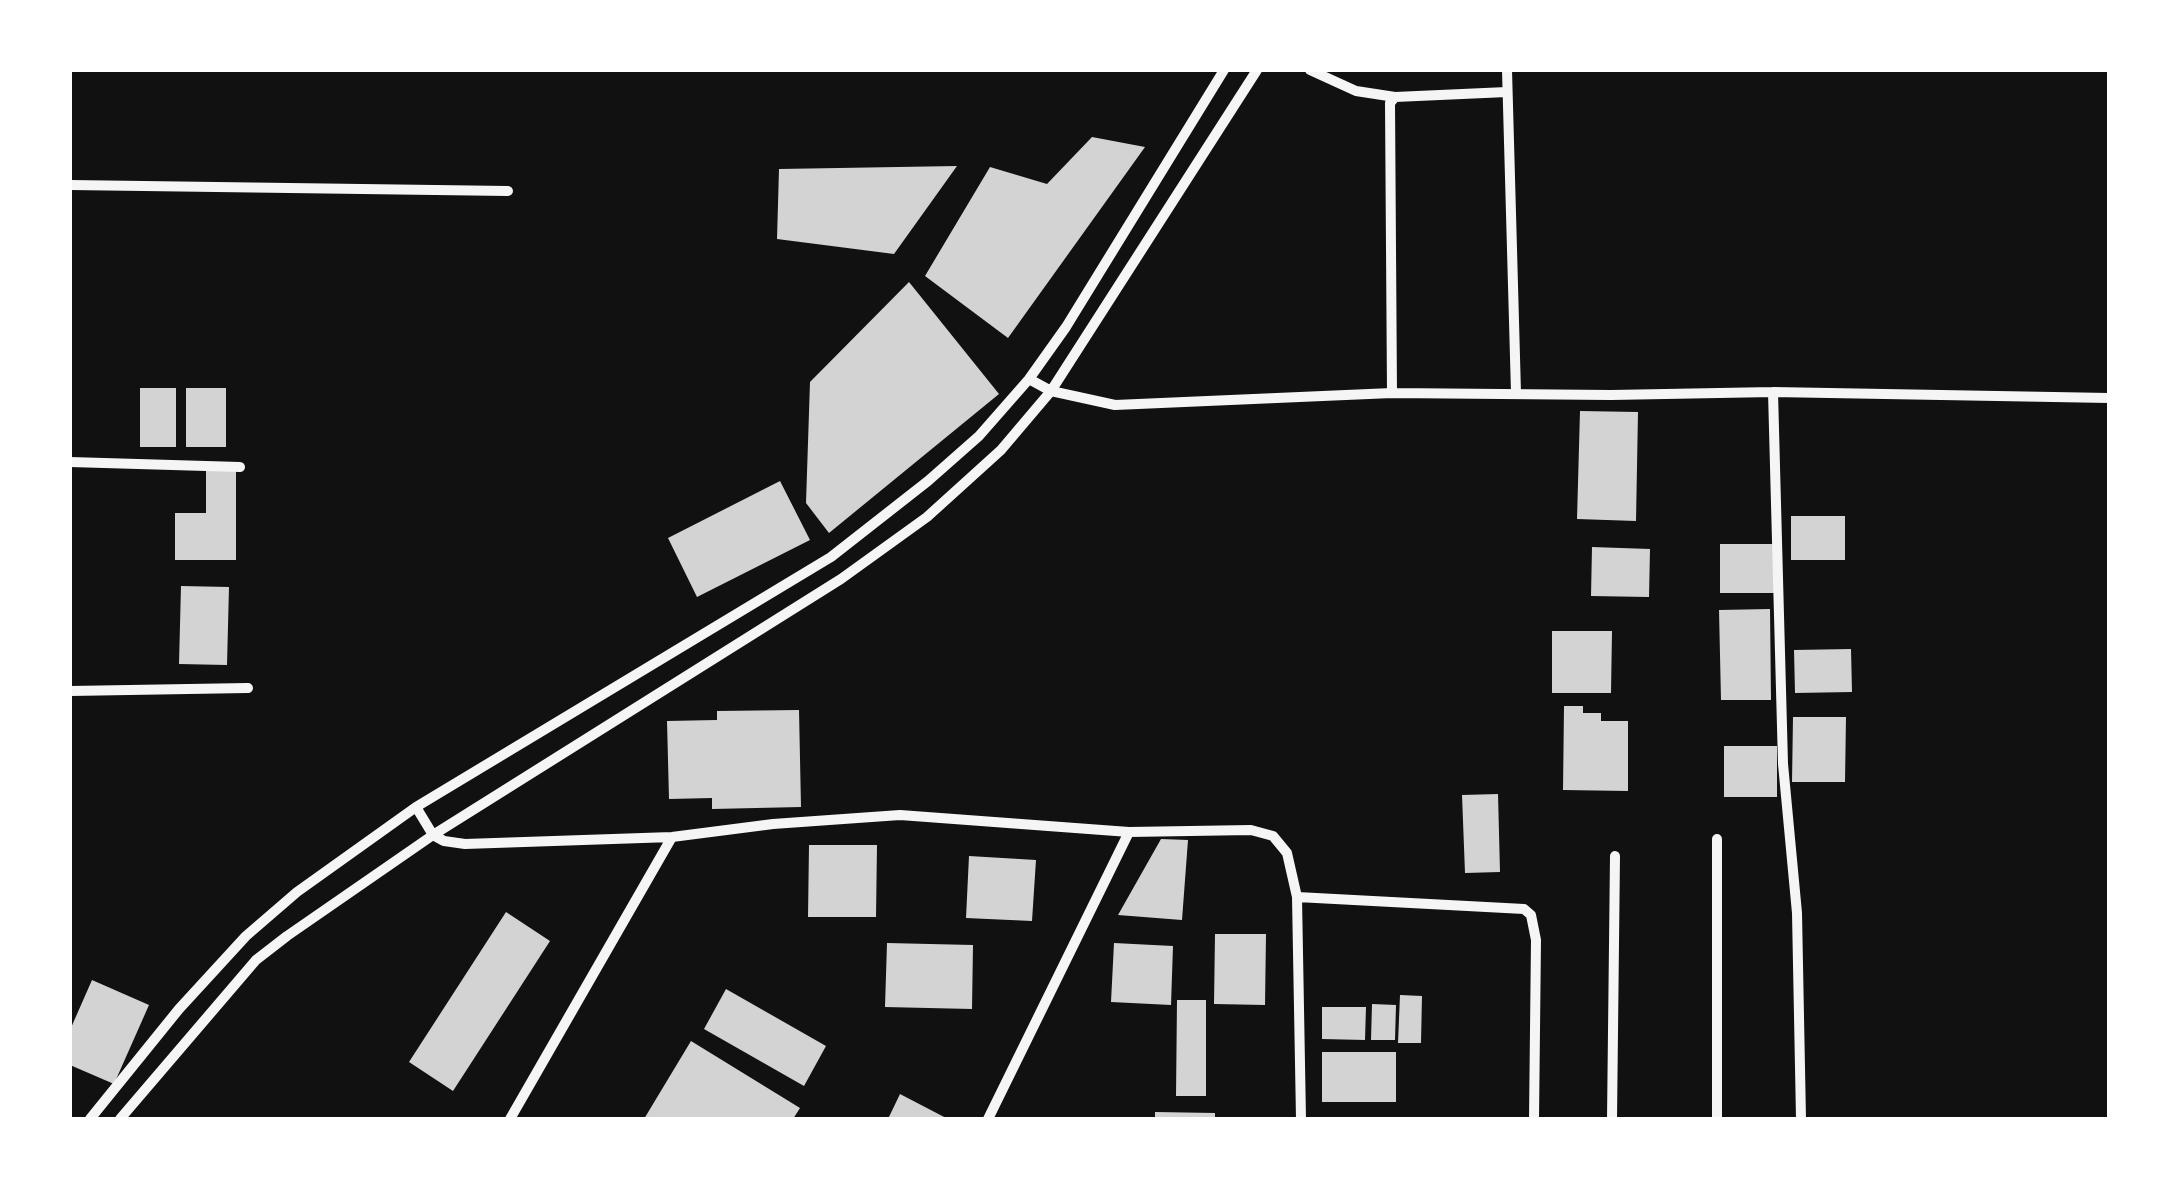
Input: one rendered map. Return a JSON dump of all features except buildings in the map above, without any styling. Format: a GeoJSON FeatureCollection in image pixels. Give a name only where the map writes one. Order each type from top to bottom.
{"type":"FeatureCollection","features":[{"type":"Feature","properties":{"kind":"street"},"geometry":{"type":"LineString","coordinates":[[90,1119],[179,1008],[246,936],[310,883],[416,808],[831,557],[978,436],[1029,378],[1081,304],[1224,70]]}},
{"type":"Feature","properties":{"kind":"street"},"geometry":{"type":"LineString","coordinates":[[120,1119],[256,960],[433,835],[855,569],[927,516],[1001,450],[1051,391],[1256,70]]}},
{"type":"Feature","properties":{"kind":"street"},"geometry":{"type":"LineString","coordinates":[[1310,70],[1356,91],[1395,97],[1507,92]]}},
{"type":"Feature","properties":{"kind":"street"},"geometry":{"type":"LineString","coordinates":[[1507,70],[1516,392]]}},
{"type":"Feature","properties":{"kind":"street"},"geometry":{"type":"LineString","coordinates":[[1392,392],[1390,103],[1395,97]]}},
{"type":"Feature","properties":{"kind":"street"},"geometry":{"type":"LineString","coordinates":[[70,185],[508,190]]}},
{"type":"Feature","properties":{"kind":"street"},"geometry":{"type":"LineString","coordinates":[[1029,378],[1051,391],[1115,405],[1392,392],[1773,392],[2109,398]]}},
{"type":"Feature","properties":{"kind":"street"},"geometry":{"type":"LineString","coordinates":[[1773,392],[1783,764],[1797,913],[1802,1119]]}},
{"type":"Feature","properties":{"kind":"street"},"geometry":{"type":"LineString","coordinates":[[70,462],[240,467]]}},
{"type":"Feature","properties":{"kind":"street"},"geometry":{"type":"LineString","coordinates":[[70,691],[248,688]]}},
{"type":"Feature","properties":{"kind":"street"},"geometry":{"type":"LineString","coordinates":[[416,808],[433,835],[465,844],[672,837],[773,824],[900,815],[1129,832],[1251,830],[1273,836],[1286,853],[1298,897],[1301,1119]]}},
{"type":"Feature","properties":{"kind":"street"},"geometry":{"type":"LineString","coordinates":[[988,1119],[1129,832]]}},
{"type":"Feature","properties":{"kind":"street"},"geometry":{"type":"LineString","coordinates":[[510,1119],[672,837]]}},
{"type":"Feature","properties":{"kind":"street"},"geometry":{"type":"LineString","coordinates":[[1717,839],[1718,1119]]}},
{"type":"Feature","properties":{"kind":"street"},"geometry":{"type":"LineString","coordinates":[[1612,1119],[1614,856]]}},
{"type":"Feature","properties":{"kind":"street"},"geometry":{"type":"LineString","coordinates":[[1298,897],[1524,909],[1531,915],[1536,940],[1534,1119]]}}]}
